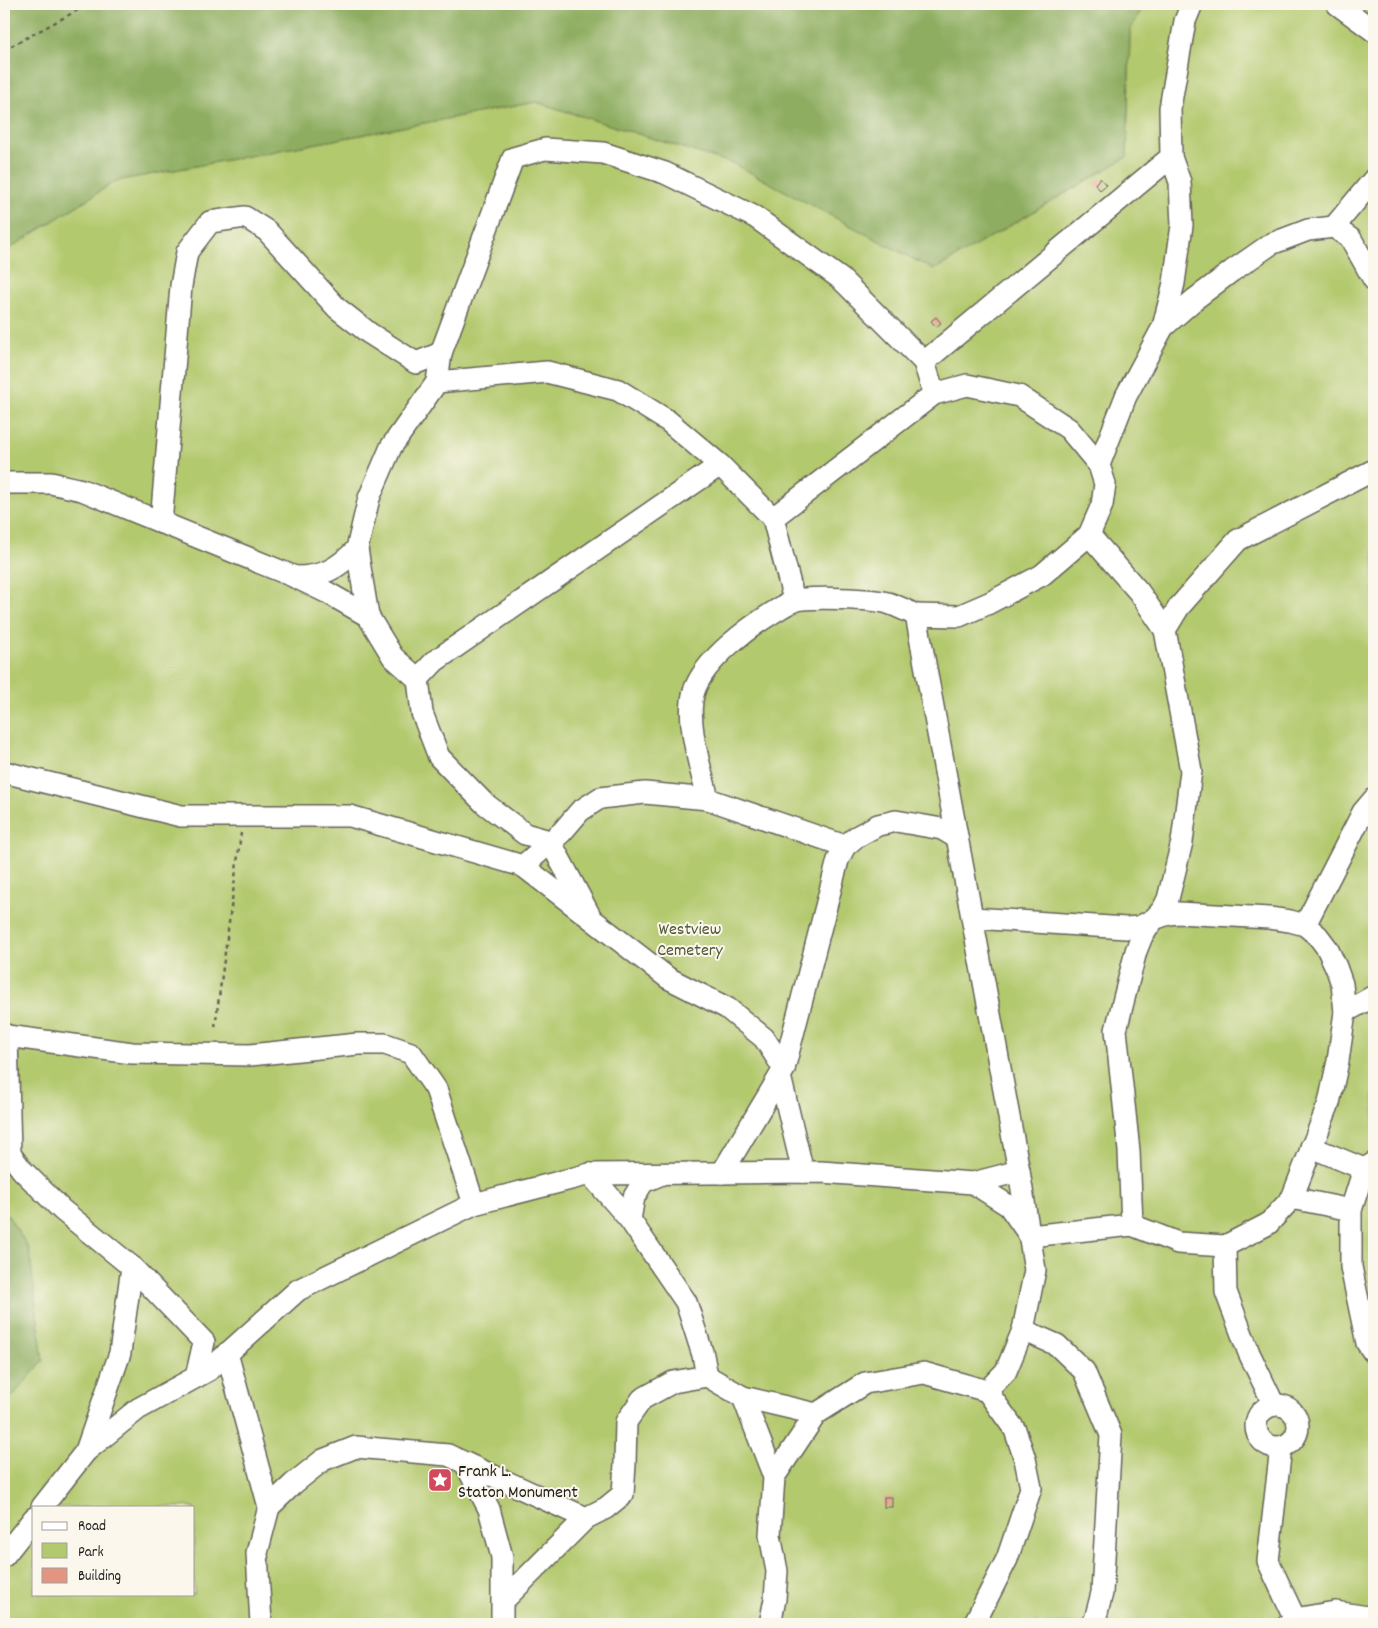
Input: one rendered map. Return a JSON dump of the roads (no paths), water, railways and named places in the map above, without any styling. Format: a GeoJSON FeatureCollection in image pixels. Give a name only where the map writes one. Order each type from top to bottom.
{"type":"FeatureCollection","features":[{"type":"Feature","properties":{"kind":"lane"},"geometry":{"type":"LineString","coordinates":[[1099,465],[1126,396],[1163,327],[1174,283],[1182,225],[1180,182],[1171,157],[1170,108],[1185,21],[1192,4]]}},
{"type":"Feature","properties":{"kind":"lane"},"geometry":{"type":"LineString","coordinates":[[1337,4],[1374,31]]}},
{"type":"Feature","properties":{"kind":"lane"},"geometry":{"type":"LineString","coordinates":[[591,918],[550,841],[525,834],[484,804],[439,756],[422,713],[418,679],[393,656],[368,616],[357,549],[369,498],[391,447],[438,382],[440,352],[513,158],[545,149],[603,153],[665,173],[754,217],[841,279],[924,362],[934,394]]}},
{"type":"Feature","properties":{"kind":"lane"},"geometry":{"type":"LineString","coordinates":[[924,362],[1171,157]]}},
{"type":"Feature","properties":{"kind":"lane"},"geometry":{"type":"LineString","coordinates":[[1334,227],[1374,179]]}},
{"type":"Feature","properties":{"kind":"lane"},"geometry":{"type":"LineString","coordinates":[[162,523],[183,278],[187,252],[210,222],[245,217],[268,231],[337,308],[369,333],[416,363],[440,352]]}},
{"type":"Feature","properties":{"kind":"lane"},"geometry":{"type":"LineString","coordinates":[[1163,327],[1232,270],[1271,244],[1308,230],[1334,227],[1352,239],[1374,280]]}},
{"type":"Feature","properties":{"kind":"lane"},"geometry":{"type":"LineString","coordinates":[[438,382],[547,372],[618,390],[668,421],[720,465],[773,518],[794,600]]}},
{"type":"Feature","properties":{"kind":"lane"},"geometry":{"type":"LineString","coordinates":[[708,799],[695,744],[692,708],[694,691],[702,676],[730,643],[764,618],[794,600],[841,598],[887,602],[916,615],[958,616],[989,603],[1042,575],[1089,535],[1102,505],[1105,484],[1099,465],[1069,428],[1019,396],[967,385],[934,394],[773,518]]}},
{"type":"Feature","properties":{"kind":"lane"},"geometry":{"type":"LineString","coordinates":[[418,679],[435,661],[720,465]]}},
{"type":"Feature","properties":{"kind":"lane"},"geometry":{"type":"LineString","coordinates":[[1165,630],[1179,607],[1238,540],[1374,470]]}},
{"type":"Feature","properties":{"kind":"lane"},"geometry":{"type":"LineString","coordinates":[[4,483],[51,483],[82,490],[295,577],[368,616]]}},
{"type":"Feature","properties":{"kind":"lane"},"geometry":{"type":"LineString","coordinates":[[1089,535],[1140,592],[1165,630],[1191,771],[1182,842],[1168,899],[1163,909],[1142,936],[1136,951],[1116,1030],[1129,1151],[1132,1225]]}},
{"type":"Feature","properties":{"kind":"lane"},"geometry":{"type":"LineString","coordinates":[[295,577],[311,577],[324,573],[343,563],[357,549]]}},
{"type":"Feature","properties":{"kind":"lane"},"geometry":{"type":"LineString","coordinates":[[916,615],[1019,1171],[1035,1270],[1023,1330],[1006,1371],[988,1391]]}},
{"type":"Feature","properties":{"kind":"lane"},"geometry":{"type":"LineString","coordinates":[[4,772],[181,816],[350,816],[523,866],[668,978],[727,1008],[764,1038],[782,1073],[803,1172]]}},
{"type":"Feature","properties":{"kind":"lane"},"geometry":{"type":"LineString","coordinates":[[523,866],[562,832],[580,810],[600,798],[645,793],[708,799],[846,846]]}},
{"type":"Feature","properties":{"kind":"lane"},"geometry":{"type":"LineString","coordinates":[[1305,925],[1363,812],[1374,799]]}},
{"type":"Feature","properties":{"kind":"lane"},"geometry":{"type":"LineString","coordinates":[[722,1173],[782,1073],[838,860],[846,846],[856,837],[878,825],[896,821],[942,829],[956,838]]}},
{"type":"Feature","properties":{"kind":"lane"},"geometry":{"type":"LineString","coordinates":[[973,918],[1126,928],[1139,927],[1168,914],[1179,913],[1235,915],[1283,920],[1305,925],[1318,936],[1327,948],[1342,984],[1344,1012],[1338,1062],[1329,1103],[1292,1198],[1268,1224],[1225,1246],[1178,1243],[1132,1225],[1030,1236]]}},
{"type":"Feature","properties":{"kind":"lane"},"geometry":{"type":"LineString","coordinates":[[1344,1012],[1374,996]]}},
{"type":"Feature","properties":{"kind":"lane"},"geometry":{"type":"LineString","coordinates":[[196,1377],[204,1342],[132,1268],[62,1210],[22,1170],[10,1154],[5,1035],[132,1053],[250,1055],[358,1044],[385,1044],[411,1053],[436,1089],[474,1204]]}},
{"type":"Feature","properties":{"kind":"lane"},"geometry":{"type":"LineString","coordinates":[[1311,1147],[1369,1166],[1351,1210],[1351,1267],[1367,1342],[1374,1353]]}},
{"type":"Feature","properties":{"kind":"lane"},"geometry":{"type":"LineString","coordinates":[[43,1506],[86,1452],[138,1409],[209,1370],[298,1290],[474,1204],[590,1174],[803,1172],[974,1183],[1019,1171]]}},
{"type":"Feature","properties":{"kind":"lane"},"geometry":{"type":"LineString","coordinates":[[630,1220],[634,1197],[642,1182],[664,1173]]}},
{"type":"Feature","properties":{"kind":"lane"},"geometry":{"type":"LineString","coordinates":[[590,1174],[630,1220],[686,1302],[703,1355],[707,1376]]}},
{"type":"Feature","properties":{"kind":"lane"},"geometry":{"type":"LineString","coordinates":[[974,1183],[1009,1206],[1030,1236]]}},
{"type":"Feature","properties":{"kind":"lane"},"geometry":{"type":"LineString","coordinates":[[1292,1198],[1351,1210]]}},
{"type":"Feature","properties":{"kind":"lane"},"geometry":{"type":"LineString","coordinates":[[1225,1246],[1226,1292],[1249,1353],[1274,1406]]}},
{"type":"Feature","properties":{"kind":"lane"},"geometry":{"type":"LineString","coordinates":[[86,1452],[120,1353],[132,1268]]}},
{"type":"Feature","properties":{"kind":"lane"},"geometry":{"type":"LineString","coordinates":[[1023,1330],[1057,1345],[1084,1371],[1110,1435],[1102,1593],[1095,1620],[1092,1624]]}},
{"type":"Feature","properties":{"kind":"lane"},"geometry":{"type":"LineString","coordinates":[[227,1353],[269,1508]]}},
{"type":"Feature","properties":{"kind":"lane"},"geometry":{"type":"LineString","coordinates":[[774,1477],[816,1414],[865,1383],[924,1373],[988,1391],[1015,1430],[1025,1459],[1031,1488],[1007,1559],[974,1624]]}},
{"type":"Feature","properties":{"kind":"lane"},"geometry":{"type":"LineString","coordinates":[[503,1601],[586,1518],[606,1508],[623,1494],[626,1422],[642,1399],[672,1382],[707,1376],[743,1397],[816,1414]]}},
{"type":"Feature","properties":{"kind":"lane"},"geometry":{"type":"LineString","coordinates":[[743,1397],[774,1477],[770,1535],[778,1571],[776,1599],[770,1624]]}},
{"type":"Feature","properties":{"kind":"lane"},"geometry":{"type":"LineString","coordinates":[[1274,1406],[1285,1406],[1291,1410],[1298,1421],[1298,1428],[1293,1441],[1281,1447],[1274,1447],[1261,1441],[1256,1428],[1260,1414],[1264,1409],[1274,1406]]}},
{"type":"Feature","properties":{"kind":"lane"},"geometry":{"type":"LineString","coordinates":[[261,1624],[257,1553],[269,1508],[293,1484],[323,1460],[356,1446],[448,1455],[586,1518]]}},
{"type":"Feature","properties":{"kind":"lane"},"geometry":{"type":"LineString","coordinates":[[1281,1447],[1268,1561],[1291,1622],[1336,1612],[1374,1618]]}},
{"type":"Feature","properties":{"kind":"lane"},"geometry":{"type":"LineString","coordinates":[[465,1463],[489,1509],[502,1557],[502,1624]]}},
{"type":"Feature","properties":{"kind":"lane"},"geometry":{"type":"LineString","coordinates":[[4,1556],[32,1521]]}},
{"type":"Feature","properties":{"kind":"place","name":"Frank L. Staton Monument"},"geometry":{"type":"Point","coordinates":[440,1480]}},
{"type":"Feature","properties":{"kind":"park label","name":"Westview Cemetery"},"geometry":{"type":"Point","coordinates":[690,938]}}]}
